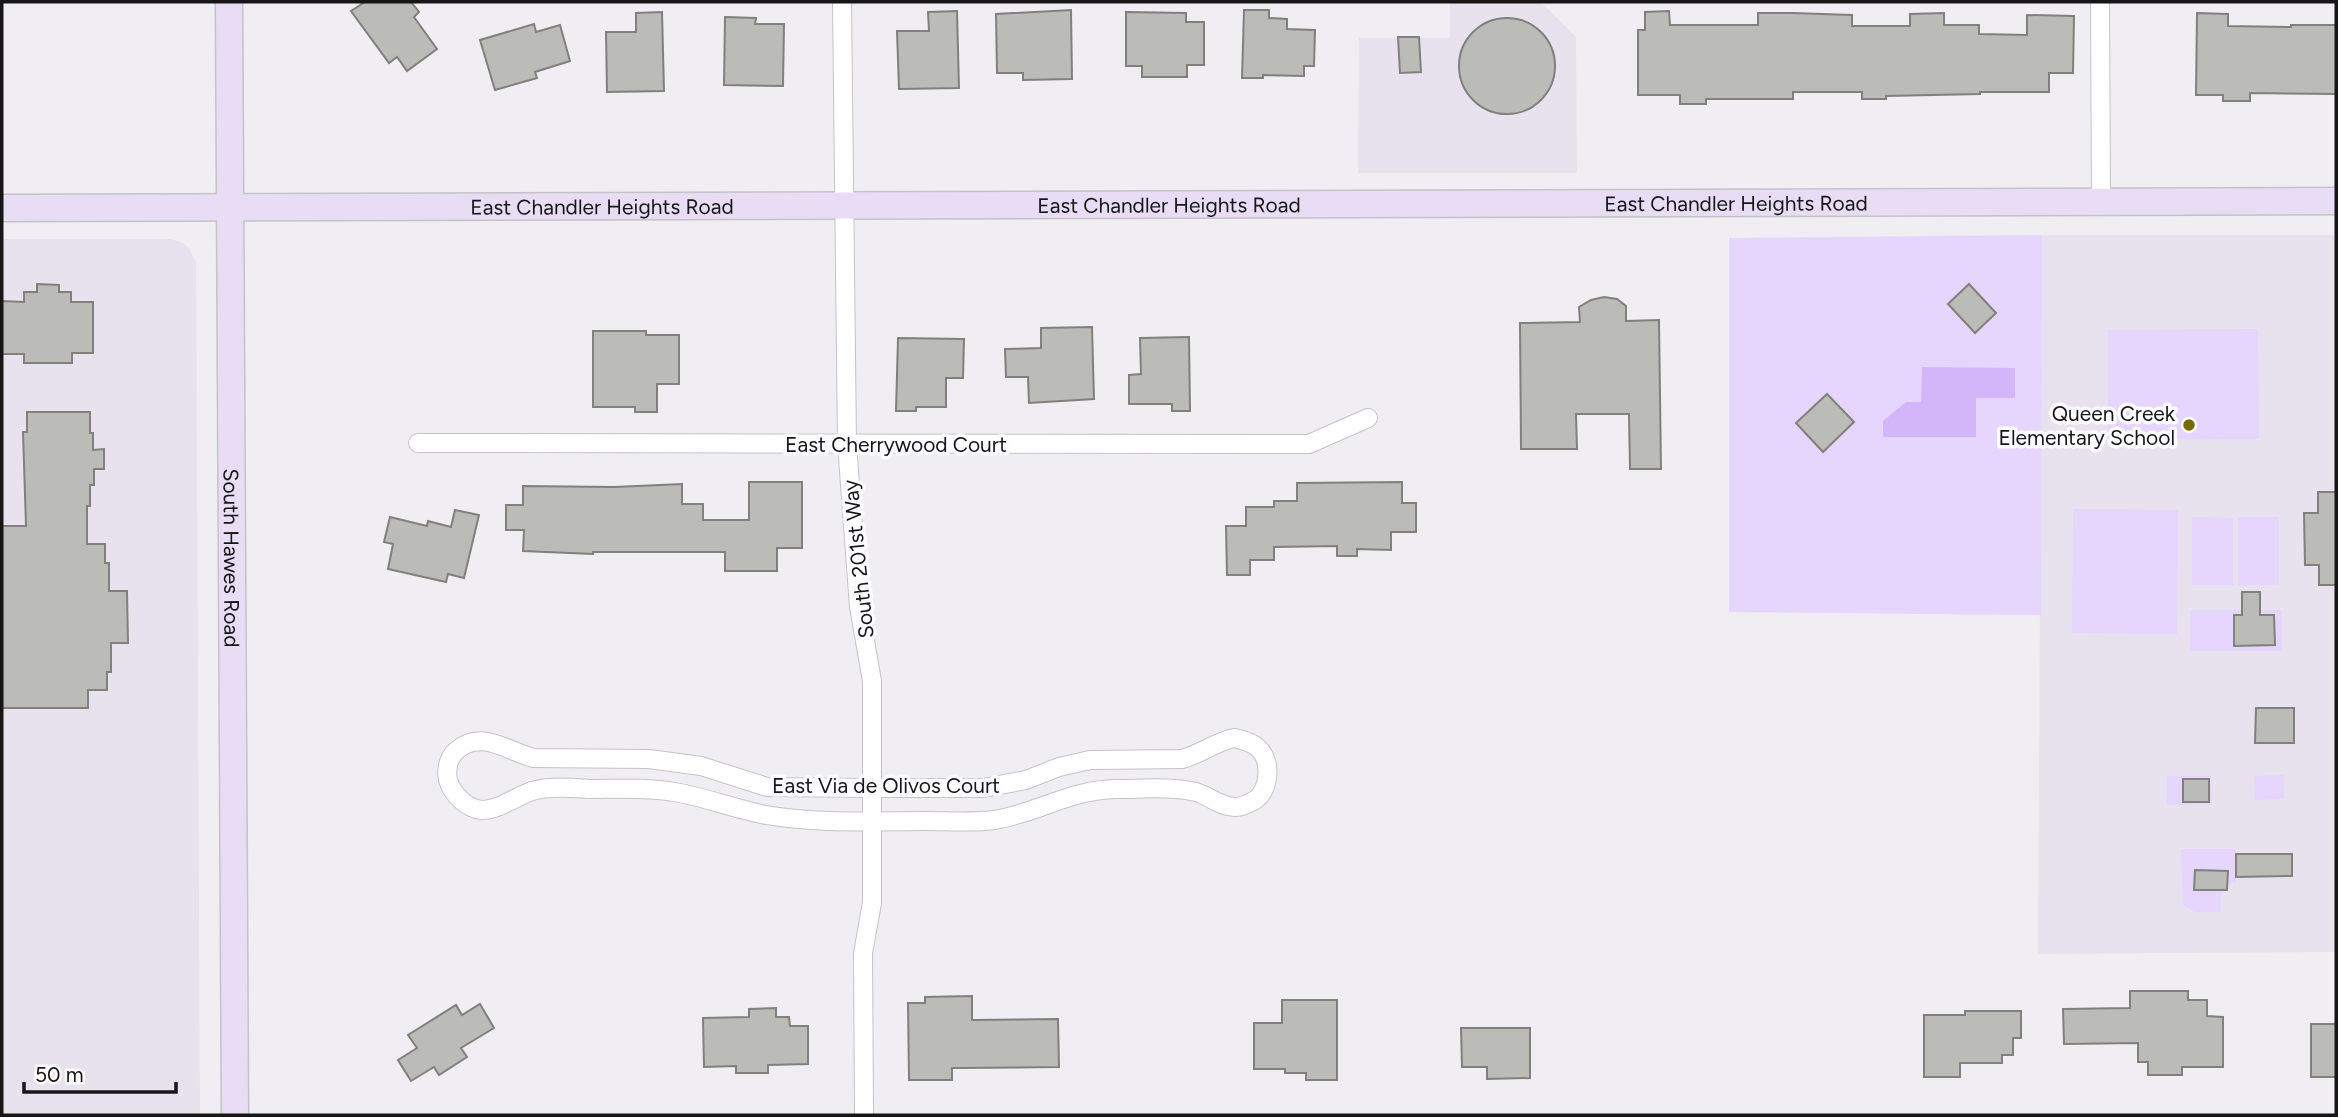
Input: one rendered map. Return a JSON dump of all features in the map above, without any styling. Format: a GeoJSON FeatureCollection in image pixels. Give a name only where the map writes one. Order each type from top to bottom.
{"type":"FeatureCollection","features":[{"type":"Feature","properties":{"kind":"main road","name":"South Hawes Road"},"geometry":{"type":"LineString","coordinates":[[229,2],[228,207],[235,1115]]}},
{"type":"Feature","properties":{"kind":"main road","name":"East Chandler Heights Road"},"geometry":{"type":"LineString","coordinates":[[2,208],[2336,201]]}},
{"type":"Feature","properties":{"kind":"street","name":"South 201st Way"},"geometry":{"type":"LineString","coordinates":[[842,2],[847,444],[859,607],[872,681],[872,903],[863,953],[864,1115]]}},
{"type":"Feature","properties":{"kind":"street"},"geometry":{"type":"LineString","coordinates":[[2100,2],[2101,202]]}},
{"type":"Feature","properties":{"kind":"street","name":"East Cherrywood Court"},"geometry":{"type":"LineString","coordinates":[[418,443],[1309,444],[1368,418]]}},
{"type":"Feature","properties":{"kind":"street","name":"East Via de Olivos Court"},"geometry":{"type":"LineString","coordinates":[[1234,738],[1256,746],[1267,766],[1265,787],[1257,799],[1235,807],[1182,789],[1113,789],[1070,796],[1025,813],[992,820],[872,821],[763,814],[673,792],[574,788],[538,789],[492,809],[479,810],[470,806],[452,790],[447,770],[452,754],[471,742],[482,740],[534,758],[683,762],[767,787],[997,787],[1059,768],[1090,760],[1182,759],[1194,756],[1223,740],[1234,738]]}},
{"type":"Feature","properties":{"kind":"street"},"geometry":{"type":"LineString","coordinates":[[574,759],[574,788]]}},
{"type":"Feature","properties":{"kind":"street"},"geometry":{"type":"LineString","coordinates":[[1059,768],[1070,796]]}},
{"type":"Feature","properties":{"kind":"street"},"geometry":{"type":"LineString","coordinates":[[763,814],[767,787]]}},
{"type":"Feature","properties":{"kind":"shaded area"},"geometry":{"type":"Polygon","coordinates":[[[1450,2],[1541,2],[1576,37],[1577,173],[1358,173],[1359,38],[1450,38],[1450,2]]]}},
{"type":"Feature","properties":{"kind":"shaded area","name":"Queen Creek Elementary School"},"geometry":{"type":"Polygon","coordinates":[[[2042,235],[2336,235],[2336,952],[2038,954],[2042,235]]]}},
{"type":"Feature","properties":{"kind":"shaded area"},"geometry":{"type":"Polygon","coordinates":[[[2042,235],[2041,615],[1729,612],[1729,238],[2042,235]]]}},
{"type":"Feature","properties":{"kind":"shaded area"},"geometry":{"type":"Polygon","coordinates":[[[2,239],[171,239],[188,247],[196,262],[200,1115],[2,1115],[2,239]]]}},
{"type":"Feature","properties":{"kind":"shaded area"},"geometry":{"type":"Polygon","coordinates":[[[2258,329],[2259,439],[2108,440],[2108,330],[2258,329]]]}},
{"type":"Feature","properties":{"kind":"shaded area"},"geometry":{"type":"Polygon","coordinates":[[[1922,367],[2015,368],[2015,398],[1976,398],[1976,437],[1883,437],[1883,421],[1906,402],[1921,402],[1922,367]]]}},
{"type":"Feature","properties":{"kind":"shaded area"},"geometry":{"type":"Polygon","coordinates":[[[2073,509],[2178,510],[2177,634],[2072,633],[2073,509]]]}},
{"type":"Feature","properties":{"kind":"shaded area"},"geometry":{"type":"Polygon","coordinates":[[[2192,517],[2233,518],[2233,585],[2192,585],[2192,517]]]}},
{"type":"Feature","properties":{"kind":"shaded area"},"geometry":{"type":"Polygon","coordinates":[[[2238,517],[2279,517],[2279,585],[2238,585],[2238,517]]]}},
{"type":"Feature","properties":{"kind":"shaded area"},"geometry":{"type":"Polygon","coordinates":[[[2190,610],[2282,610],[2282,651],[2190,651],[2190,610]]]}},
{"type":"Feature","properties":{"kind":"shaded area"},"geometry":{"type":"Polygon","coordinates":[[[2283,775],[2284,799],[2255,800],[2254,776],[2283,775]]]}},
{"type":"Feature","properties":{"kind":"shaded area"},"geometry":{"type":"Polygon","coordinates":[[[2167,776],[2211,776],[2212,804],[2167,805],[2167,776]]]}},
{"type":"Feature","properties":{"kind":"shaded area"},"geometry":{"type":"Polygon","coordinates":[[[2181,849],[2236,849],[2236,883],[2221,884],[2221,912],[2195,912],[2183,905],[2181,849]]]}},
{"type":"Feature","properties":{"kind":"building"},"geometry":{"type":"Polygon","coordinates":[[[365,2],[411,2],[419,12],[414,17],[437,49],[407,71],[397,57],[389,63],[351,11],[365,2]]]}},
{"type":"Feature","properties":{"kind":"building"},"geometry":{"type":"Polygon","coordinates":[[[1071,10],[1072,79],[1023,80],[1023,73],[997,73],[996,14],[1071,10]]]}},
{"type":"Feature","properties":{"kind":"building"},"geometry":{"type":"Polygon","coordinates":[[[1244,10],[1269,10],[1269,18],[1287,19],[1287,29],[1315,30],[1314,66],[1304,66],[1304,76],[1263,75],[1263,78],[1242,78],[1244,10]]]}},
{"type":"Feature","properties":{"kind":"building"},"geometry":{"type":"Polygon","coordinates":[[[957,11],[959,88],[899,89],[897,31],[929,31],[928,12],[957,11]]]}},
{"type":"Feature","properties":{"kind":"building"},"geometry":{"type":"Polygon","coordinates":[[[1669,11],[1670,25],[1758,25],[1758,13],[1793,13],[1852,15],[1852,26],[1910,26],[1910,14],[1944,13],[1944,25],[1979,25],[1979,34],[2027,35],[2027,15],[2074,16],[2073,73],[2049,73],[2049,92],[1980,92],[1862,99],[1862,92],[1793,92],[1793,99],[1706,99],[1706,104],[1680,104],[1680,95],[1638,95],[1638,30],[1645,30],[1645,12],[1669,11]]]}},
{"type":"Feature","properties":{"kind":"building"},"geometry":{"type":"Polygon","coordinates":[[[662,12],[664,91],[607,92],[606,32],[636,32],[636,13],[662,12]]]}},
{"type":"Feature","properties":{"kind":"building"},"geometry":{"type":"Polygon","coordinates":[[[1126,12],[1186,13],[1186,22],[1204,22],[1204,65],[1187,65],[1187,77],[1142,77],[1142,66],[1126,66],[1126,12]]]}},
{"type":"Feature","properties":{"kind":"building"},"geometry":{"type":"Polygon","coordinates":[[[2197,13],[2228,14],[2228,26],[2336,25],[2336,94],[2250,93],[2250,101],[2223,101],[2223,95],[2196,95],[2197,13]]]}},
{"type":"Feature","properties":{"kind":"building"},"geometry":{"type":"Polygon","coordinates":[[[725,17],[756,18],[755,24],[784,24],[783,86],[724,85],[725,17]]]}},
{"type":"Feature","properties":{"kind":"building"},"geometry":{"type":"Polygon","coordinates":[[[1507,18],[1525,22],[1541,32],[1551,48],[1555,66],[1551,84],[1541,100],[1525,110],[1507,114],[1489,110],[1473,100],[1463,84],[1459,66],[1463,48],[1473,32],[1489,22],[1507,18]]]}},
{"type":"Feature","properties":{"kind":"building"},"geometry":{"type":"Polygon","coordinates":[[[534,24],[536,32],[560,25],[570,61],[535,72],[537,78],[495,90],[480,40],[534,24]]]}},
{"type":"Feature","properties":{"kind":"building"},"geometry":{"type":"Polygon","coordinates":[[[1398,37],[1419,37],[1421,72],[1400,73],[1398,37]]]}},
{"type":"Feature","properties":{"kind":"building"},"geometry":{"type":"Polygon","coordinates":[[[37,284],[59,285],[59,292],[71,292],[71,302],[93,302],[93,353],[72,353],[72,363],[24,363],[24,354],[2,354],[2,301],[24,302],[24,292],[37,292],[37,284]]]}},
{"type":"Feature","properties":{"kind":"building"},"geometry":{"type":"Polygon","coordinates":[[[1969,284],[1996,313],[1975,333],[1948,304],[1969,284]]]}},
{"type":"Feature","properties":{"kind":"building"},"geometry":{"type":"Polygon","coordinates":[[[1604,297],[1617,299],[1626,306],[1626,321],[1659,320],[1661,469],[1630,469],[1629,414],[1576,414],[1577,449],[1521,449],[1520,323],[1580,322],[1579,307],[1604,297]]]}},
{"type":"Feature","properties":{"kind":"building"},"geometry":{"type":"Polygon","coordinates":[[[1092,327],[1094,399],[1029,403],[1028,377],[1006,377],[1005,349],[1041,348],[1041,328],[1092,327]]]}},
{"type":"Feature","properties":{"kind":"building"},"geometry":{"type":"Polygon","coordinates":[[[593,331],[646,331],[646,335],[679,335],[679,384],[657,384],[657,412],[635,412],[635,407],[593,407],[593,331]]]}},
{"type":"Feature","properties":{"kind":"building"},"geometry":{"type":"Polygon","coordinates":[[[1189,337],[1190,411],[1172,411],[1172,404],[1129,404],[1129,375],[1141,374],[1140,338],[1189,337]]]}},
{"type":"Feature","properties":{"kind":"building"},"geometry":{"type":"Polygon","coordinates":[[[898,338],[964,339],[963,378],[946,378],[946,407],[916,407],[916,411],[896,411],[898,338]]]}},
{"type":"Feature","properties":{"kind":"building"},"geometry":{"type":"Polygon","coordinates":[[[1827,394],[1854,422],[1823,452],[1796,423],[1827,394]]]}},
{"type":"Feature","properties":{"kind":"building"},"geometry":{"type":"Polygon","coordinates":[[[27,412],[90,412],[93,450],[104,449],[104,469],[94,469],[94,485],[90,485],[87,544],[105,544],[105,563],[109,563],[109,591],[127,591],[128,643],[111,643],[111,672],[107,672],[107,690],[88,690],[88,708],[2,708],[2,526],[26,526],[23,432],[27,432],[27,412]]]}},
{"type":"Feature","properties":{"kind":"building"},"geometry":{"type":"Polygon","coordinates":[[[749,482],[802,482],[802,548],[777,548],[777,571],[725,571],[725,552],[593,554],[523,551],[524,530],[506,530],[506,505],[523,505],[523,486],[614,487],[682,484],[682,504],[703,504],[703,520],[749,520],[749,482]]]}},
{"type":"Feature","properties":{"kind":"building"},"geometry":{"type":"Polygon","coordinates":[[[1402,482],[1402,503],[1416,503],[1416,532],[1391,532],[1391,550],[1357,549],[1357,556],[1337,556],[1337,546],[1274,547],[1274,560],[1250,560],[1250,575],[1227,575],[1226,526],[1246,526],[1246,507],[1274,507],[1274,501],[1297,501],[1297,483],[1402,482]]]}},
{"type":"Feature","properties":{"kind":"building"},"geometry":{"type":"Polygon","coordinates":[[[2318,492],[2336,492],[2336,585],[2319,585],[2319,565],[2305,565],[2304,513],[2318,513],[2318,492]]]}},
{"type":"Feature","properties":{"kind":"building"},"geometry":{"type":"Polygon","coordinates":[[[455,510],[479,515],[464,578],[448,574],[446,582],[388,569],[393,544],[384,542],[390,517],[427,526],[428,521],[451,527],[455,510]]]}},
{"type":"Feature","properties":{"kind":"building"},"geometry":{"type":"Polygon","coordinates":[[[2242,592],[2260,592],[2260,615],[2274,615],[2275,645],[2234,646],[2234,615],[2242,615],[2242,592]]]}},
{"type":"Feature","properties":{"kind":"building"},"geometry":{"type":"Polygon","coordinates":[[[2256,708],[2294,708],[2294,743],[2255,743],[2256,708]]]}},
{"type":"Feature","properties":{"kind":"building"},"geometry":{"type":"Polygon","coordinates":[[[2183,779],[2209,779],[2209,802],[2183,802],[2183,779]]]}},
{"type":"Feature","properties":{"kind":"building"},"geometry":{"type":"Polygon","coordinates":[[[2236,854],[2292,854],[2292,876],[2236,877],[2236,854]]]}},
{"type":"Feature","properties":{"kind":"building"},"geometry":{"type":"Polygon","coordinates":[[[2195,870],[2228,871],[2227,890],[2194,890],[2195,870]]]}},
{"type":"Feature","properties":{"kind":"building"},"geometry":{"type":"Polygon","coordinates":[[[2130,991],[2188,991],[2188,1000],[2207,1000],[2207,1016],[2223,1017],[2223,1067],[2182,1067],[2182,1075],[2148,1075],[2148,1062],[2138,1062],[2138,1043],[2064,1044],[2063,1009],[2130,1008],[2130,991]]]}},
{"type":"Feature","properties":{"kind":"building"},"geometry":{"type":"Polygon","coordinates":[[[972,996],[972,1020],[1058,1019],[1059,1067],[952,1068],[952,1080],[909,1080],[908,1003],[925,1003],[925,997],[972,996]]]}},
{"type":"Feature","properties":{"kind":"building"},"geometry":{"type":"Polygon","coordinates":[[[1282,1000],[1337,1000],[1337,1080],[1306,1080],[1306,1073],[1285,1073],[1285,1069],[1254,1069],[1254,1023],[1282,1023],[1282,1000]]]}},
{"type":"Feature","properties":{"kind":"building"},"geometry":{"type":"Polygon","coordinates":[[[480,1004],[494,1028],[461,1048],[467,1057],[439,1075],[434,1067],[411,1081],[398,1060],[417,1048],[408,1035],[456,1005],[462,1015],[480,1004]]]}},
{"type":"Feature","properties":{"kind":"building"},"geometry":{"type":"Polygon","coordinates":[[[776,1008],[776,1017],[789,1017],[790,1026],[808,1026],[808,1064],[768,1065],[768,1073],[736,1073],[736,1066],[704,1067],[703,1018],[749,1017],[749,1009],[776,1008]]]}},
{"type":"Feature","properties":{"kind":"building"},"geometry":{"type":"Polygon","coordinates":[[[1965,1011],[2021,1011],[2021,1038],[2013,1038],[2013,1055],[2002,1055],[2002,1063],[1960,1063],[1960,1077],[1924,1077],[1924,1015],[1965,1015],[1965,1011]]]}},
{"type":"Feature","properties":{"kind":"building"},"geometry":{"type":"Polygon","coordinates":[[[2311,1024],[2336,1024],[2336,1077],[2311,1077],[2311,1024]]]}},
{"type":"Feature","properties":{"kind":"building"},"geometry":{"type":"Polygon","coordinates":[[[1461,1028],[1530,1028],[1530,1078],[1487,1079],[1487,1067],[1462,1067],[1461,1028]]]}},
{"type":"Feature","properties":{"kind":"place","name":"Queen Creek Elementary School"},"geometry":{"type":"Point","coordinates":[2189,425]}}]}
